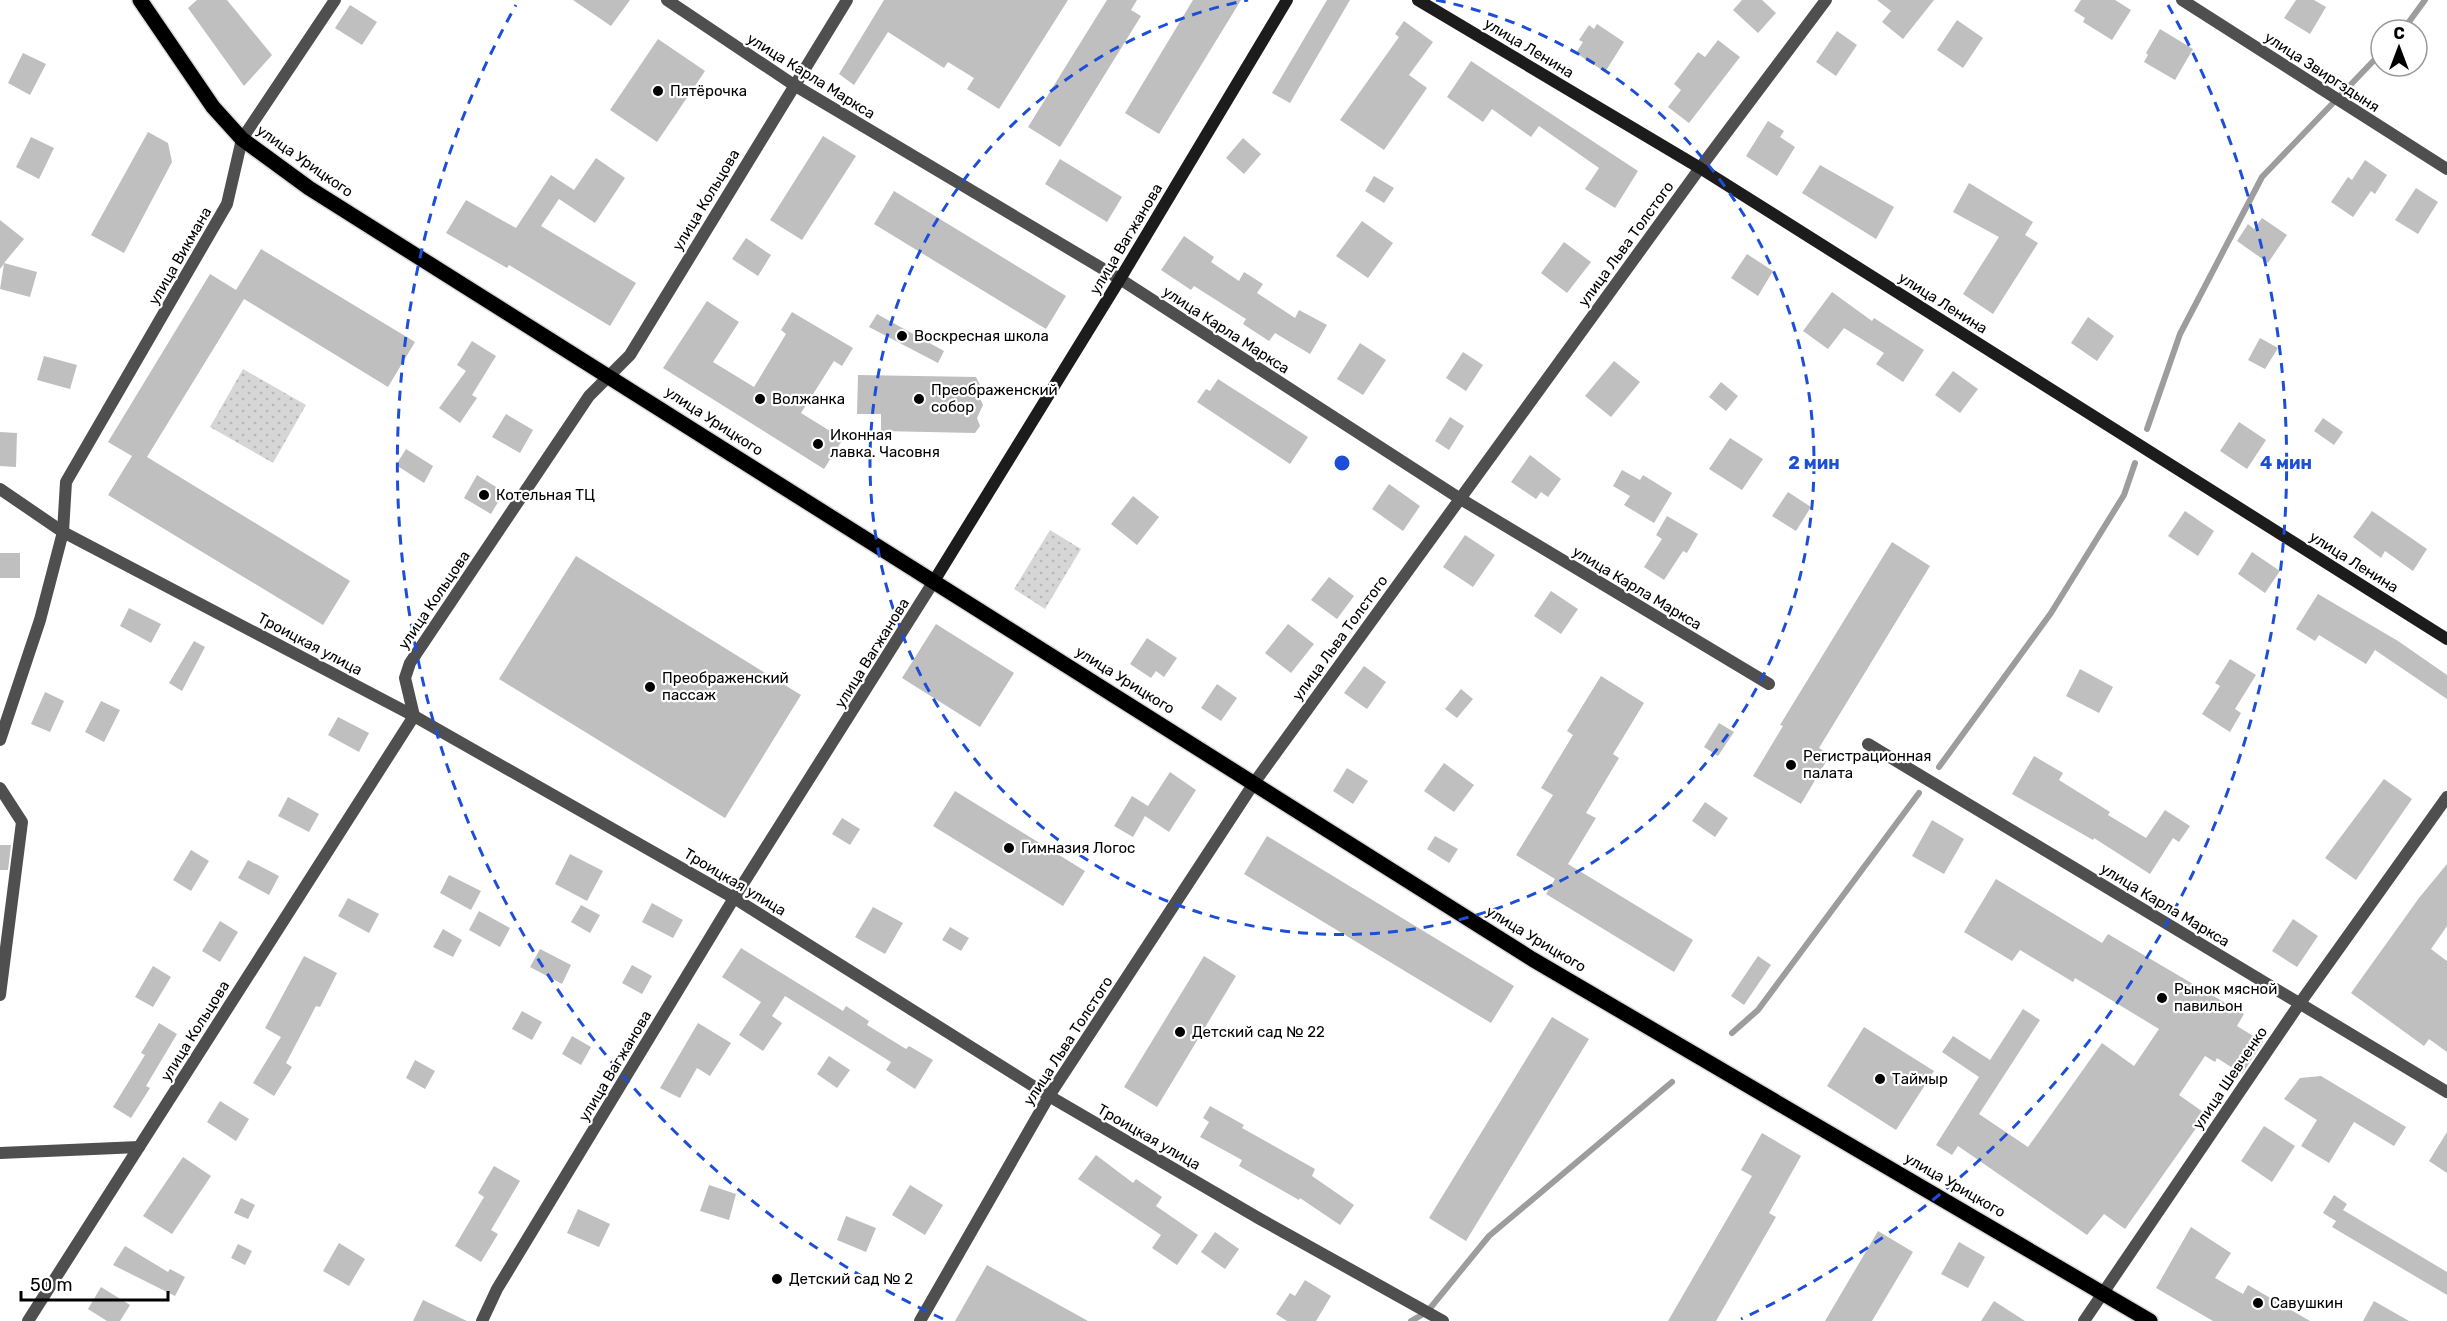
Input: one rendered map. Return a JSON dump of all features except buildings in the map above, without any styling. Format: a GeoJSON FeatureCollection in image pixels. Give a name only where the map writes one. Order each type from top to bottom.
{"type":"FeatureCollection","features":[{"type":"Feature","properties":{"kind":"main road","name":"улица Урицкого"},"geometry":{"type":"LineString","coordinates":[[140,0],[213,107],[242,139],[309,188],[1532,959],[2150,1321]]}},
{"type":"Feature","properties":{"kind":"main road","name":"улица Вагжанова"},"geometry":{"type":"LineString","coordinates":[[934,581],[1120,279],[1287,0]]}},
{"type":"Feature","properties":{"kind":"main road","name":"улица Ленина"},"geometry":{"type":"LineString","coordinates":[[1418,0],[1700,168],[2447,639]]}},
{"type":"Feature","properties":{"kind":"street","name":"улица Викмана"},"geometry":{"type":"LineString","coordinates":[[0,740],[40,620],[63,532],[66,482],[226,204],[242,139],[335,0]]}},
{"type":"Feature","properties":{"kind":"street","name":"улица Карла Маркса"},"geometry":{"type":"LineString","coordinates":[[667,0],[794,85],[1120,279],[1459,498],[1769,684]]}},
{"type":"Feature","properties":{"kind":"street","name":"улица Кольцова"},"geometry":{"type":"LineString","coordinates":[[28,1321],[414,716],[405,678],[410,663],[585,402],[630,355],[847,0]]}},
{"type":"Feature","properties":{"kind":"street","name":"улица Льва Толстого"},"geometry":{"type":"LineString","coordinates":[[920,1321],[1049,1096],[1254,783],[1700,168],[1826,0]]}},
{"type":"Feature","properties":{"kind":"street","name":"улица Звиргздыня"},"geometry":{"type":"LineString","coordinates":[[2182,0],[2447,169]]}},
{"type":"Feature","properties":{"kind":"street","name":"Троицкая улица"},"geometry":{"type":"LineString","coordinates":[[0,489],[63,532],[414,716],[734,898],[1049,1096],[1260,1219],[1443,1321]]}},
{"type":"Feature","properties":{"kind":"street","name":"улица Вагжанова"},"geometry":{"type":"LineString","coordinates":[[482,1321],[497,1289],[734,898],[934,581]]}},
{"type":"Feature","properties":{"kind":"street","name":"улица Карла Маркса"},"geometry":{"type":"LineString","coordinates":[[1868,744],[2447,1092]]}},
{"type":"Feature","properties":{"kind":"street"},"geometry":{"type":"LineString","coordinates":[[0,788],[22,822],[0,995]]}},
{"type":"Feature","properties":{"kind":"street","name":"улица Шевченко"},"geometry":{"type":"LineString","coordinates":[[2084,1321],[2300,1004],[2447,797]]}},
{"type":"Feature","properties":{"kind":"street"},"geometry":{"type":"LineString","coordinates":[[0,1153],[139,1147]]}},
{"type":"Feature","properties":{"kind":"shaded area"},"geometry":{"type":"Polygon","coordinates":[[[243,369],[306,405],[273,463],[210,427],[243,369]]]}},
{"type":"Feature","properties":{"kind":"shaded area"},"geometry":{"type":"Polygon","coordinates":[[[1050,530],[1081,549],[1045,609],[1014,589],[1050,530]]]}},
{"type":"Feature","properties":{"kind":"waterway"},"geometry":{"type":"LineString","coordinates":[[2412,18],[2425,0]]}},
{"type":"Feature","properties":{"kind":"waterway"},"geometry":{"type":"LineString","coordinates":[[2147,429],[2180,334],[2262,177],[2369,66]]}},
{"type":"Feature","properties":{"kind":"waterway"},"geometry":{"type":"LineString","coordinates":[[1939,767],[2051,613],[2124,495],[2135,463]]}},
{"type":"Feature","properties":{"kind":"waterway"},"geometry":{"type":"LineString","coordinates":[[1732,1033],[1758,1010],[1919,793]]}},
{"type":"Feature","properties":{"kind":"waterway"},"geometry":{"type":"LineString","coordinates":[[1411,1321],[1427,1312],[1489,1236],[1672,1082]]}},
{"type":"Feature","properties":{"kind":"place","name":"Пятёрочка"},"geometry":{"type":"Point","coordinates":[658,91]}},
{"type":"Feature","properties":{"kind":"place","name":"Воскресная школа"},"geometry":{"type":"Point","coordinates":[902,336]}},
{"type":"Feature","properties":{"kind":"place","name":"Волжанка"},"geometry":{"type":"Point","coordinates":[760,399]}},
{"type":"Feature","properties":{"kind":"place","name":"Преображенский собор"},"geometry":{"type":"Point","coordinates":[919,399]}},
{"type":"Feature","properties":{"kind":"place","name":"Иконная лавка. Часовня"},"geometry":{"type":"Point","coordinates":[818,444]}},
{"type":"Feature","properties":{"kind":"place","name":"Котельная ТЦ"},"geometry":{"type":"Point","coordinates":[484,495]}},
{"type":"Feature","properties":{"kind":"place","name":"Преображенский пассаж"},"geometry":{"type":"Point","coordinates":[650,687]}},
{"type":"Feature","properties":{"kind":"place","name":"Регистрационная палата"},"geometry":{"type":"Point","coordinates":[1791,765]}},
{"type":"Feature","properties":{"kind":"place","name":"Гимназия Логос"},"geometry":{"type":"Point","coordinates":[1009,848]}},
{"type":"Feature","properties":{"kind":"place","name":"Рынок мясной павильон"},"geometry":{"type":"Point","coordinates":[2162,998]}},
{"type":"Feature","properties":{"kind":"place","name":"Детский сад № 22"},"geometry":{"type":"Point","coordinates":[1180,1032]}},
{"type":"Feature","properties":{"kind":"place","name":"Таймыр"},"geometry":{"type":"Point","coordinates":[1880,1079]}},
{"type":"Feature","properties":{"kind":"place","name":"Детский сад № 2"},"geometry":{"type":"Point","coordinates":[777,1279]}},
{"type":"Feature","properties":{"kind":"place","name":"Савушкин"},"geometry":{"type":"Point","coordinates":[2258,1303]}}]}
